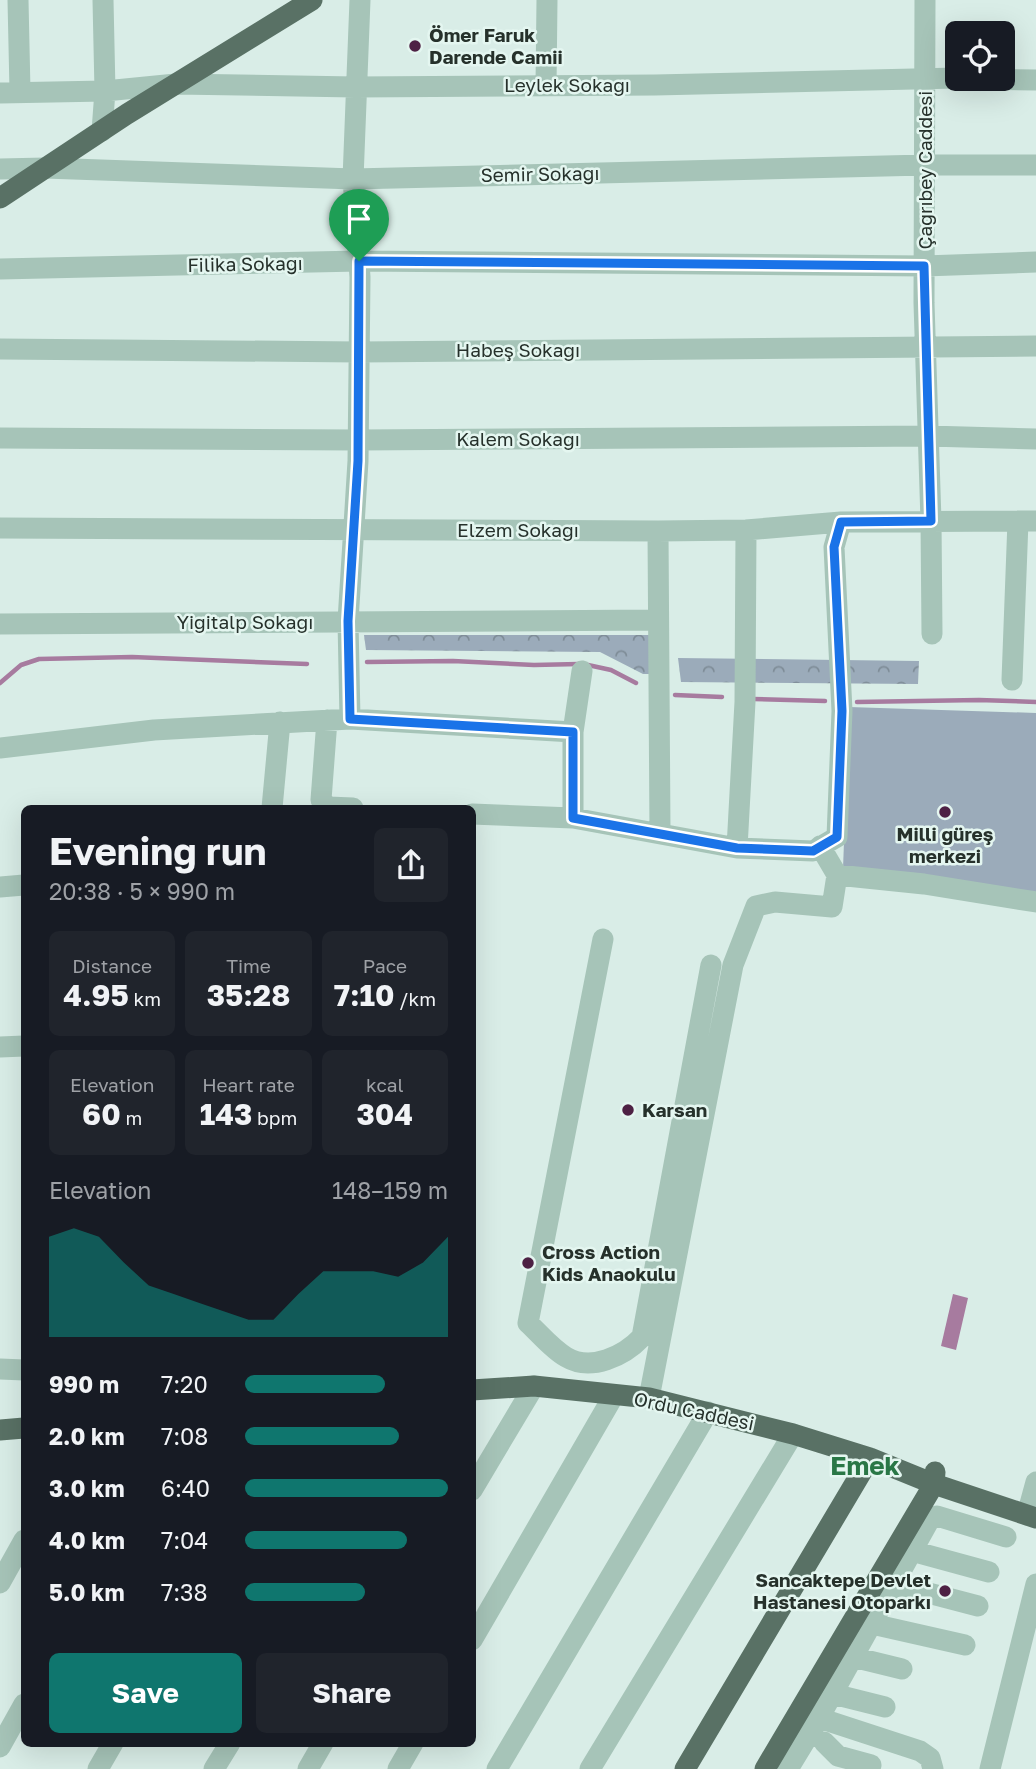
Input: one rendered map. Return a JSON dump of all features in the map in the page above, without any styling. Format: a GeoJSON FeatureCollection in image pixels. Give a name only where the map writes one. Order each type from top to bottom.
{"type":"FeatureCollection","features":[{"type":"Feature","properties":{"kind":"main road"},"geometry":{"type":"LineString","coordinates":[[0,198],[312,0]]}},
{"type":"Feature","properties":{"kind":"main road","name":"Ordu Caddesi"},"geometry":{"type":"LineString","coordinates":[[476,1390],[534,1386],[649,1398],[793,1434],[1033,1504]]}},
{"type":"Feature","properties":{"kind":"main road"},"geometry":{"type":"LineString","coordinates":[[0,1430],[21,1428]]}},
{"type":"Feature","properties":{"kind":"main road"},"geometry":{"type":"LineString","coordinates":[[685,1769],[870,1458]]}},
{"type":"Feature","properties":{"kind":"main road"},"geometry":{"type":"LineString","coordinates":[[765,1769],[935,1477]]}},
{"type":"Feature","properties":{"kind":"street"},"geometry":{"type":"LineString","coordinates":[[10,92],[18,0]]}},
{"type":"Feature","properties":{"kind":"street"},"geometry":{"type":"LineString","coordinates":[[103,0],[103,131]]}},
{"type":"Feature","properties":{"kind":"street"},"geometry":{"type":"LineString","coordinates":[[350,719],[348,621],[358,440],[359,352],[359,261],[353,179],[360,0]]}},
{"type":"Feature","properties":{"kind":"street"},"geometry":{"type":"LineString","coordinates":[[546,86],[547,0]]}},
{"type":"Feature","properties":{"kind":"street","name":"Çağrıbey Caddesi"},"geometry":{"type":"LineString","coordinates":[[925,0],[924,266],[932,634]]}},
{"type":"Feature","properties":{"kind":"street","name":"Leylek Sokağı"},"geometry":{"type":"LineString","coordinates":[[10,92],[105,90],[176,84],[546,86],[945,78]]}},
{"type":"Feature","properties":{"kind":"street"},"geometry":{"type":"LineString","coordinates":[[1015,80],[1036,80]]}},
{"type":"Feature","properties":{"kind":"street","name":"Semir Sokağı"},"geometry":{"type":"LineString","coordinates":[[0,169],[45,168],[353,179],[925,165],[1036,165]]}},
{"type":"Feature","properties":{"kind":"street","name":"Filika Sokağı"},"geometry":{"type":"LineString","coordinates":[[0,269],[359,261],[924,266],[1036,262]]}},
{"type":"Feature","properties":{"kind":"street","name":"Habeş Sokağı"},"geometry":{"type":"LineString","coordinates":[[0,349],[359,352],[1036,346]]}},
{"type":"Feature","properties":{"kind":"street","name":"Kalem Sokağı"},"geometry":{"type":"LineString","coordinates":[[0,438],[358,440],[928,436],[1036,439]]}},
{"type":"Feature","properties":{"kind":"street"},"geometry":{"type":"LineString","coordinates":[[1012,680],[1027,521]]}},
{"type":"Feature","properties":{"kind":"street","name":"Elzem Sokağı"},"geometry":{"type":"LineString","coordinates":[[0,528],[658,531],[746,530],[841,522],[1027,521]]}},
{"type":"Feature","properties":{"kind":"street"},"geometry":{"type":"LineString","coordinates":[[476,814],[573,818],[737,848],[813,851],[837,837],[842,711],[834,547],[841,522]]}},
{"type":"Feature","properties":{"kind":"street"},"geometry":{"type":"LineString","coordinates":[[737,848],[745,702],[746,530]]}},
{"type":"Feature","properties":{"kind":"street"},"geometry":{"type":"LineString","coordinates":[[658,531],[660,833]]}},
{"type":"Feature","properties":{"kind":"street","name":"Yiğitalp Sokağı"},"geometry":{"type":"LineString","coordinates":[[0,624],[658,620]]}},
{"type":"Feature","properties":{"kind":"street"},"geometry":{"type":"LineString","coordinates":[[573,818],[573,732],[582,671]]}},
{"type":"Feature","properties":{"kind":"street"},"geometry":{"type":"LineString","coordinates":[[0,748],[154,730],[350,719],[573,732]]}},
{"type":"Feature","properties":{"kind":"street"},"geometry":{"type":"LineString","coordinates":[[326,805],[321,800],[327,720]]}},
{"type":"Feature","properties":{"kind":"street"},"geometry":{"type":"LineString","coordinates":[[272,805],[280,722]]}},
{"type":"Feature","properties":{"kind":"street"},"geometry":{"type":"LineString","coordinates":[[649,1398],[733,965],[756,906],[775,902],[832,907],[837,875],[820,846]]}},
{"type":"Feature","properties":{"kind":"street"},"geometry":{"type":"LineString","coordinates":[[837,875],[924,884],[1036,902]]}},
{"type":"Feature","properties":{"kind":"street"},"geometry":{"type":"LineString","coordinates":[[0,887],[21,885]]}},
{"type":"Feature","properties":{"kind":"street"},"geometry":{"type":"LineString","coordinates":[[603,939],[528,1323],[563,1356],[580,1362],[597,1362],[614,1357],[629,1349],[642,1337],[711,965]]}},
{"type":"Feature","properties":{"kind":"street"},"geometry":{"type":"LineString","coordinates":[[0,1046],[21,1046]]}},
{"type":"Feature","properties":{"kind":"street"},"geometry":{"type":"LineString","coordinates":[[573,1390],[580,1362]]}},
{"type":"Feature","properties":{"kind":"street"},"geometry":{"type":"LineString","coordinates":[[0,1369],[21,1370]]}},
{"type":"Feature","properties":{"kind":"street"},"geometry":{"type":"LineString","coordinates":[[476,1483],[534,1386]]}},
{"type":"Feature","properties":{"kind":"street"},"geometry":{"type":"LineString","coordinates":[[476,1633],[614,1395]]}},
{"type":"Feature","properties":{"kind":"street"},"geometry":{"type":"LineString","coordinates":[[497,1769],[708,1412]]}},
{"type":"Feature","properties":{"kind":"street"},"geometry":{"type":"LineString","coordinates":[[590,1769],[793,1434]]}},
{"type":"Feature","properties":{"kind":"street"},"geometry":{"type":"LineString","coordinates":[[788,1769],[930,1519],[937,1516],[1006,1537]]}},
{"type":"Feature","properties":{"kind":"street"},"geometry":{"type":"LineString","coordinates":[[0,1583],[21,1545]]}},
{"type":"Feature","properties":{"kind":"street"},"geometry":{"type":"LineString","coordinates":[[912,1551],[989,1572]]}},
{"type":"Feature","properties":{"kind":"street"},"geometry":{"type":"LineString","coordinates":[[894,1584],[978,1606]]}},
{"type":"Feature","properties":{"kind":"street"},"geometry":{"type":"LineString","coordinates":[[990,1769],[1036,1584]]}},
{"type":"Feature","properties":{"kind":"street"},"geometry":{"type":"LineString","coordinates":[[872,1624],[965,1645]]}},
{"type":"Feature","properties":{"kind":"street"},"geometry":{"type":"LineString","coordinates":[[853,1657],[902,1669]]}},
{"type":"Feature","properties":{"kind":"street"},"geometry":{"type":"LineString","coordinates":[[833,1694],[885,1707]]}},
{"type":"Feature","properties":{"kind":"street"},"geometry":{"type":"LineString","coordinates":[[0,1747],[21,1709]]}},
{"type":"Feature","properties":{"kind":"street"},"geometry":{"type":"LineString","coordinates":[[819,1718],[920,1751],[930,1758],[933,1769]]}},
{"type":"Feature","properties":{"kind":"street"},"geometry":{"type":"LineString","coordinates":[[824,1742],[838,1756],[871,1765]]}},
{"type":"Feature","properties":{"kind":"street"},"geometry":{"type":"LineString","coordinates":[[98,1769],[111,1747]]}},
{"type":"Feature","properties":{"kind":"street"},"geometry":{"type":"LineString","coordinates":[[214,1769],[228,1747]]}},
{"type":"Feature","properties":{"kind":"street"},"geometry":{"type":"LineString","coordinates":[[308,1769],[321,1747]]}},
{"type":"Feature","properties":{"kind":"street"},"geometry":{"type":"LineString","coordinates":[[398,1769],[411,1747]]}},
{"type":"Feature","properties":{"kind":"green space"},"geometry":{"type":"Polygon","coordinates":[[[364,635],[651,635],[654,674],[643,674],[600,652],[366,650],[364,635]]]}},
{"type":"Feature","properties":{"kind":"green space"},"geometry":{"type":"Polygon","coordinates":[[[678,658],[919,661],[918,684],[681,682],[678,658]]]}},
{"type":"Feature","properties":{"kind":"green space"},"geometry":{"type":"Polygon","coordinates":[[[849,707],[1036,713],[1036,895],[843,869],[849,707]]]}},
{"type":"Feature","properties":{"kind":"shaded area"},"geometry":{"type":"Polygon","coordinates":[[[953,1294],[968,1298],[956,1350],[941,1346],[953,1294]]]}},
{"type":"Feature","properties":{"kind":"waterway"},"geometry":{"type":"LineString","coordinates":[[0,683],[21,665],[39,659],[132,657],[307,664]]}},
{"type":"Feature","properties":{"kind":"waterway"},"geometry":{"type":"LineString","coordinates":[[367,662],[579,664]]}},
{"type":"Feature","properties":{"kind":"waterway"},"geometry":{"type":"LineString","coordinates":[[588,665],[611,670],[636,683]]}},
{"type":"Feature","properties":{"kind":"waterway"},"geometry":{"type":"LineString","coordinates":[[675,695],[722,697]]}},
{"type":"Feature","properties":{"kind":"waterway"},"geometry":{"type":"LineString","coordinates":[[753,699],[825,701]]}},
{"type":"Feature","properties":{"kind":"waterway"},"geometry":{"type":"LineString","coordinates":[[857,702],[1036,702]]}},
{"type":"Feature","properties":{"kind":"place","name":"Ömer Faruk Darende Camii"},"geometry":{"type":"Point","coordinates":[415,46]}},
{"type":"Feature","properties":{"kind":"place","name":"Milli güreş merkezi"},"geometry":{"type":"Point","coordinates":[945,812]}},
{"type":"Feature","properties":{"kind":"place","name":"Karsan"},"geometry":{"type":"Point","coordinates":[628,1110]}},
{"type":"Feature","properties":{"kind":"place","name":"Cross Action Kids Anaokulu"},"geometry":{"type":"Point","coordinates":[528,1263]}},
{"type":"Feature","properties":{"kind":"place","name":"Sancaktepe Devlet Hastanesi Otoparkı"},"geometry":{"type":"Point","coordinates":[945,1591]}},
{"type":"Feature","properties":{"kind":"district","name":"Emek"},"geometry":{"type":"Point","coordinates":[865,1466]}},
{"type":"Feature","properties":{"kind":"route"},"geometry":{"type":"LineString","coordinates":[[359,261],[924,266],[931,521],[841,522],[834,547],[842,711],[837,837],[813,851],[737,848],[573,818],[573,732],[350,719],[348,621],[358,461],[359,261]]}}]}
